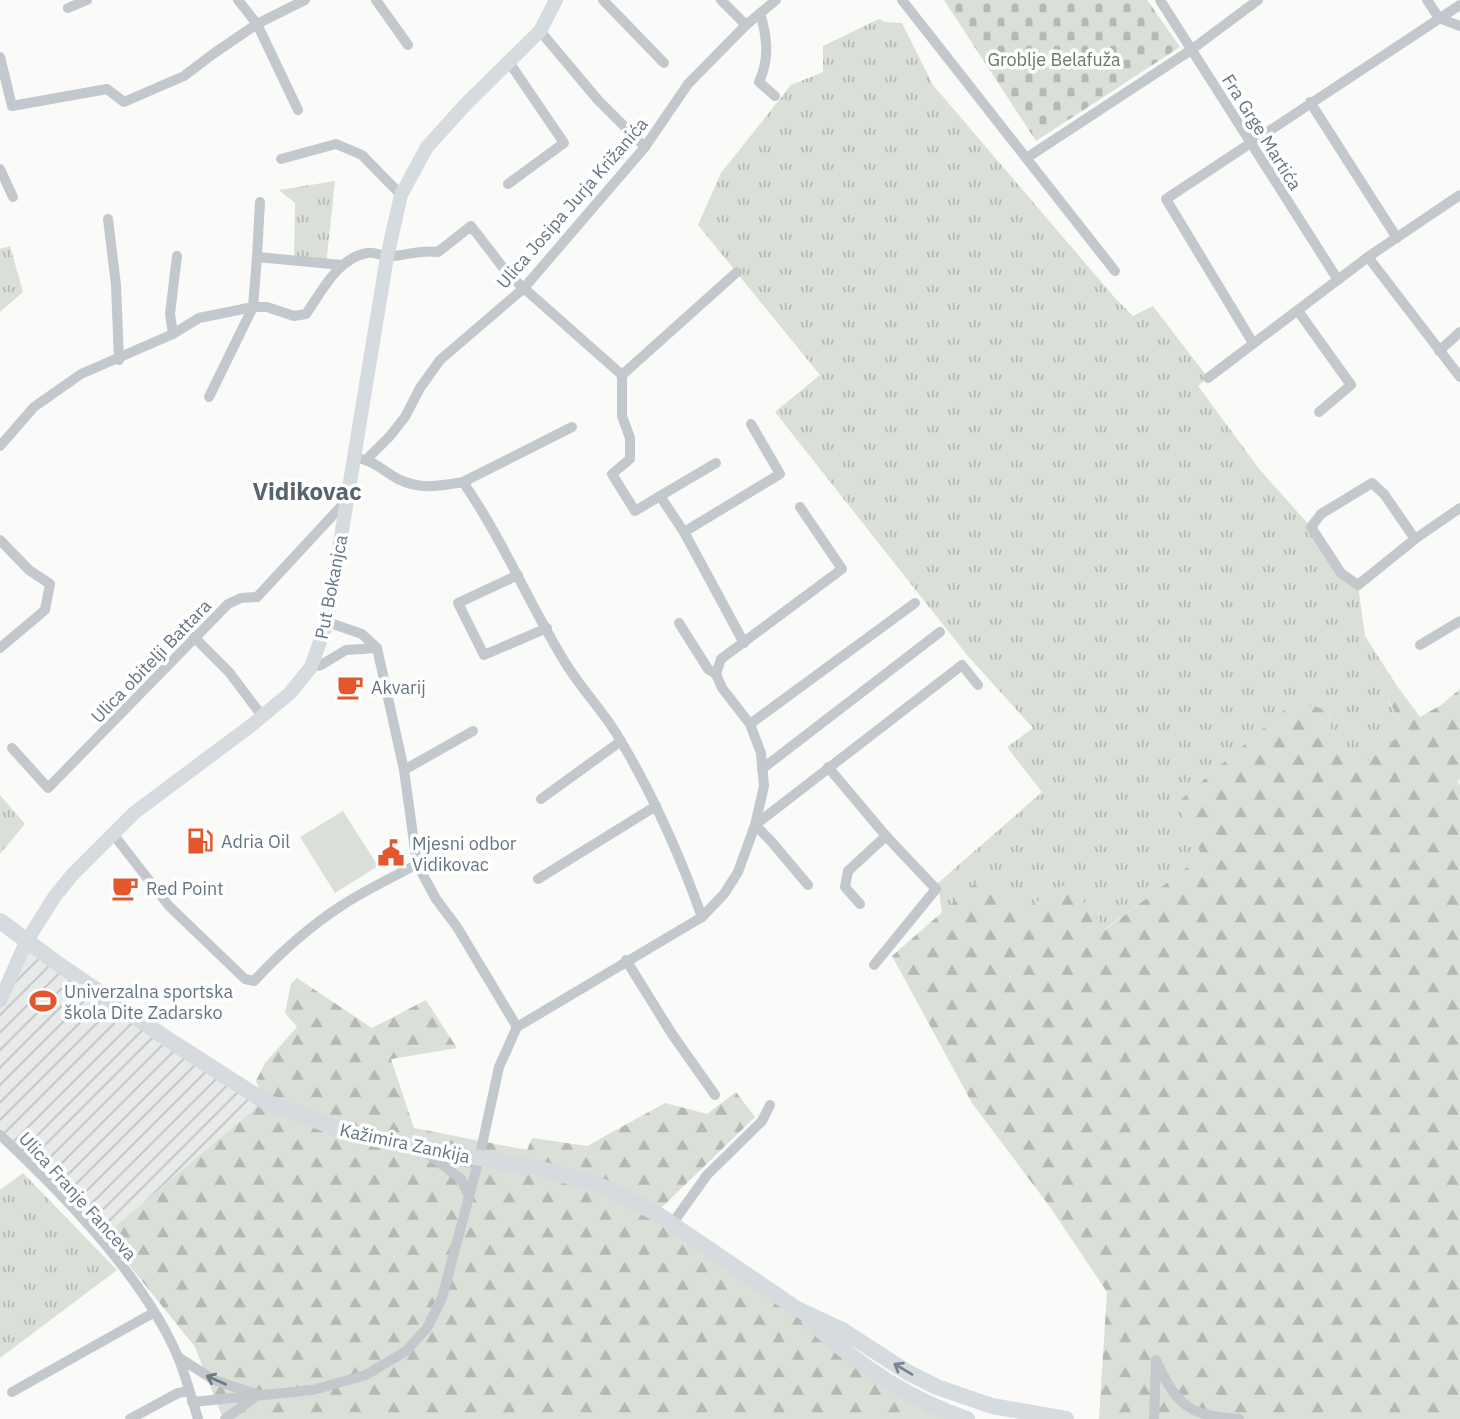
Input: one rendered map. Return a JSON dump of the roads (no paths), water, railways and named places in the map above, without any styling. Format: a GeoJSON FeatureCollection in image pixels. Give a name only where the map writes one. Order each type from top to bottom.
{"type":"FeatureCollection","features":[{"type":"Feature","properties":{"kind":"main road","name":"Put Bokanjca"},"geometry":{"type":"LineString","coordinates":[[0,1001],[26,942],[55,896],[134,813],[290,693],[311,667],[327,622],[347,500],[361,458],[387,257],[401,195],[427,147],[540,31],[556,0]]}},
{"type":"Feature","properties":{"kind":"main road","name":"Kažimira Zankija"},"geometry":{"type":"LineString","coordinates":[[0,921],[26,942],[169,1040],[264,1101],[358,1136],[423,1150],[541,1169],[597,1184],[672,1224],[797,1308],[842,1330],[907,1372],[937,1387],[992,1406],[1066,1419]]}},
{"type":"Feature","properties":{"kind":"main road","name":"Kažimira Zankija"},"geometry":{"type":"LineString","coordinates":[[797,1308],[834,1343],[864,1365],[929,1403],[967,1419]]}},
{"type":"Feature","properties":{"kind":"street"},"geometry":{"type":"LineString","coordinates":[[68,8],[87,0]]}},
{"type":"Feature","properties":{"kind":"street"},"geometry":{"type":"LineString","coordinates":[[238,0],[257,24],[298,110]]}},
{"type":"Feature","properties":{"kind":"street"},"geometry":{"type":"LineString","coordinates":[[0,57],[12,106],[107,89],[124,102],[184,76],[257,24],[305,0]]}},
{"type":"Feature","properties":{"kind":"street"},"geometry":{"type":"LineString","coordinates":[[376,0],[408,45]]}},
{"type":"Feature","properties":{"kind":"street"},"geometry":{"type":"LineString","coordinates":[[603,0],[664,63]]}},
{"type":"Feature","properties":{"kind":"street"},"geometry":{"type":"LineString","coordinates":[[721,0],[746,25]]}},
{"type":"Feature","properties":{"kind":"street","name":"Ulica Josipa Jurja Križanića"},"geometry":{"type":"LineString","coordinates":[[361,458],[390,436],[405,416],[419,388],[440,360],[524,288],[645,147],[688,84],[746,25],[776,0]]}},
{"type":"Feature","properties":{"kind":"street"},"geometry":{"type":"LineString","coordinates":[[902,0],[1115,271]]}},
{"type":"Feature","properties":{"kind":"street","name":"Fra Grge Martića"},"geometry":{"type":"LineString","coordinates":[[1160,0],[1338,280]]}},
{"type":"Feature","properties":{"kind":"street"},"geometry":{"type":"LineString","coordinates":[[1028,157],[1192,50],[1258,0]]}},
{"type":"Feature","properties":{"kind":"street"},"geometry":{"type":"LineString","coordinates":[[1427,0],[1439,18],[1460,26]]}},
{"type":"Feature","properties":{"kind":"street"},"geometry":{"type":"LineString","coordinates":[[1253,344],[1166,199],[1460,5]]}},
{"type":"Feature","properties":{"kind":"street"},"geometry":{"type":"LineString","coordinates":[[760,13],[767,48],[765,69],[759,82],[775,96]]}},
{"type":"Feature","properties":{"kind":"street"},"geometry":{"type":"LineString","coordinates":[[540,31],[598,100],[645,147]]}},
{"type":"Feature","properties":{"kind":"street"},"geometry":{"type":"LineString","coordinates":[[508,184],[564,143],[509,62]]}},
{"type":"Feature","properties":{"kind":"street"},"geometry":{"type":"LineString","coordinates":[[1310,102],[1397,238]]}},
{"type":"Feature","properties":{"kind":"street"},"geometry":{"type":"LineString","coordinates":[[281,159],[336,144],[362,155],[401,195]]}},
{"type":"Feature","properties":{"kind":"street"},"geometry":{"type":"LineString","coordinates":[[0,169],[13,197]]}},
{"type":"Feature","properties":{"kind":"street"},"geometry":{"type":"LineString","coordinates":[[1208,378],[1368,257],[1460,195]]}},
{"type":"Feature","properties":{"kind":"street"},"geometry":{"type":"LineString","coordinates":[[209,397],[253,307],[260,202]]}},
{"type":"Feature","properties":{"kind":"street"},"geometry":{"type":"LineString","coordinates":[[108,219],[116,285],[118,360]]}},
{"type":"Feature","properties":{"kind":"street"},"geometry":{"type":"LineString","coordinates":[[0,446],[34,407],[81,374],[173,334],[199,318],[253,307],[267,307],[294,316],[306,314],[342,265],[354,257],[371,252],[387,257],[425,250],[438,252],[471,226],[508,274],[622,375]]}},
{"type":"Feature","properties":{"kind":"street"},"geometry":{"type":"LineString","coordinates":[[173,334],[170,314],[177,256]]}},
{"type":"Feature","properties":{"kind":"street"},"geometry":{"type":"LineString","coordinates":[[257,257],[342,265]]}},
{"type":"Feature","properties":{"kind":"street"},"geometry":{"type":"LineString","coordinates":[[1368,257],[1460,377]]}},
{"type":"Feature","properties":{"kind":"street"},"geometry":{"type":"LineString","coordinates":[[716,463],[635,511],[612,474],[629,459],[630,438],[622,416],[622,375],[737,272]]}},
{"type":"Feature","properties":{"kind":"street"},"geometry":{"type":"LineString","coordinates":[[1298,311],[1351,386],[1319,412]]}},
{"type":"Feature","properties":{"kind":"street"},"geometry":{"type":"LineString","coordinates":[[1439,351],[1460,332]]}},
{"type":"Feature","properties":{"kind":"street"},"geometry":{"type":"LineString","coordinates":[[684,532],[780,474],[751,424]]}},
{"type":"Feature","properties":{"kind":"street"},"geometry":{"type":"LineString","coordinates":[[361,458],[399,480],[427,488],[463,482],[572,426]]}},
{"type":"Feature","properties":{"kind":"street"},"geometry":{"type":"LineString","coordinates":[[463,482],[486,516],[566,664],[621,741],[682,861],[702,917]]}},
{"type":"Feature","properties":{"kind":"street"},"geometry":{"type":"LineString","coordinates":[[1415,539],[1384,494],[1372,483],[1321,514],[1311,527],[1341,573],[1358,585],[1415,539],[1460,509]]}},
{"type":"Feature","properties":{"kind":"street"},"geometry":{"type":"LineString","coordinates":[[660,496],[684,532],[744,643]]}},
{"type":"Feature","properties":{"kind":"street","name":"Ulica obitelji Battara"},"geometry":{"type":"LineString","coordinates":[[12,748],[48,788],[228,604],[240,598],[257,597],[347,500]]}},
{"type":"Feature","properties":{"kind":"street"},"geometry":{"type":"LineString","coordinates":[[716,674],[721,659],[842,569],[800,507]]}},
{"type":"Feature","properties":{"kind":"street"},"geometry":{"type":"LineString","coordinates":[[0,540],[29,570],[50,584],[45,610],[0,648]]}},
{"type":"Feature","properties":{"kind":"street"},"geometry":{"type":"LineString","coordinates":[[518,575],[458,603],[484,655],[547,628]]}},
{"type":"Feature","properties":{"kind":"street"},"geometry":{"type":"LineString","coordinates":[[750,724],[915,603]]}},
{"type":"Feature","properties":{"kind":"street"},"geometry":{"type":"LineString","coordinates":[[1420,645],[1460,621]]}},
{"type":"Feature","properties":{"kind":"street"},"geometry":{"type":"LineString","coordinates":[[327,622],[362,634],[377,648],[404,770],[417,864],[436,899],[457,927],[517,1027]]}},
{"type":"Feature","properties":{"kind":"street"},"geometry":{"type":"LineString","coordinates":[[130,1419],[178,1394],[191,1396],[313,1390],[366,1375],[406,1351],[427,1328],[442,1298],[479,1159],[499,1067],[517,1027],[702,917],[724,894],[738,872],[755,825],[764,786],[761,753],[750,724],[722,688],[716,674],[708,669],[679,623]]}},
{"type":"Feature","properties":{"kind":"street"},"geometry":{"type":"LineString","coordinates":[[762,769],[940,632]]}},
{"type":"Feature","properties":{"kind":"street"},"geometry":{"type":"LineString","coordinates":[[194,637],[229,672],[262,716]]}},
{"type":"Feature","properties":{"kind":"street"},"geometry":{"type":"LineString","coordinates":[[311,667],[346,650],[377,648]]}},
{"type":"Feature","properties":{"kind":"street"},"geometry":{"type":"LineString","coordinates":[[755,825],[962,665],[978,685]]}},
{"type":"Feature","properties":{"kind":"street"},"geometry":{"type":"LineString","coordinates":[[404,770],[473,731]]}},
{"type":"Feature","properties":{"kind":"street"},"geometry":{"type":"LineString","coordinates":[[541,799],[621,741]]}},
{"type":"Feature","properties":{"kind":"street"},"geometry":{"type":"LineString","coordinates":[[828,767],[886,836],[936,888],[874,965]]}},
{"type":"Feature","properties":{"kind":"street"},"geometry":{"type":"LineString","coordinates":[[538,879],[656,806]]}},
{"type":"Feature","properties":{"kind":"street"},"geometry":{"type":"LineString","coordinates":[[755,825],[808,886]]}},
{"type":"Feature","properties":{"kind":"street"},"geometry":{"type":"LineString","coordinates":[[113,834],[169,906],[245,979],[254,981],[318,922],[342,905],[417,864]]}},
{"type":"Feature","properties":{"kind":"street"},"geometry":{"type":"LineString","coordinates":[[860,904],[845,887],[848,871],[886,836]]}},
{"type":"Feature","properties":{"kind":"street"},"geometry":{"type":"LineString","coordinates":[[626,960],[672,1034],[715,1095]]}},
{"type":"Feature","properties":{"kind":"street"},"geometry":{"type":"LineString","coordinates":[[672,1224],[707,1175],[762,1121],[770,1105]]}},
{"type":"Feature","properties":{"kind":"street","name":"Ulica Franje Fanceva"},"geometry":{"type":"LineString","coordinates":[[0,1135],[30,1163],[119,1261],[178,1357],[198,1419]]}},
{"type":"Feature","properties":{"kind":"street"},"geometry":{"type":"LineString","coordinates":[[423,1150],[461,1179],[469,1197]]}},
{"type":"Feature","properties":{"kind":"street"},"geometry":{"type":"LineString","coordinates":[[12,1392],[153,1313]]}},
{"type":"Feature","properties":{"kind":"street"},"geometry":{"type":"LineString","coordinates":[[178,1357],[214,1380],[258,1394]]}},
{"type":"Feature","properties":{"kind":"street"},"geometry":{"type":"LineString","coordinates":[[1154,1419],[1156,1360],[1169,1387],[1191,1410],[1206,1416],[1239,1419]]}},
{"type":"Feature","properties":{"kind":"street"},"geometry":{"type":"LineString","coordinates":[[225,1419],[258,1394]]}},
{"type":"Feature","properties":{"kind":"place","name":"Akvarij"},"geometry":{"type":"Point","coordinates":[350,687]}},
{"type":"Feature","properties":{"kind":"place","name":"Adria Oil"},"geometry":{"type":"Point","coordinates":[200,841]}},
{"type":"Feature","properties":{"kind":"place","name":"Mjesni odbor Vidikovac"},"geometry":{"type":"Point","coordinates":[391,853]}},
{"type":"Feature","properties":{"kind":"place","name":"Red Point"},"geometry":{"type":"Point","coordinates":[125,888]}},
{"type":"Feature","properties":{"kind":"place","name":"Univerzalna sportska škola Dite Zadarsko"},"geometry":{"type":"Point","coordinates":[43,1001]}},
{"type":"Feature","properties":{"kind":"district","name":"Vidikovac"},"geometry":{"type":"Point","coordinates":[307,491]}},
{"type":"Feature","properties":{"kind":"park label","name":"Groblje Belafuža"},"geometry":{"type":"Point","coordinates":[1054,59]}}]}
